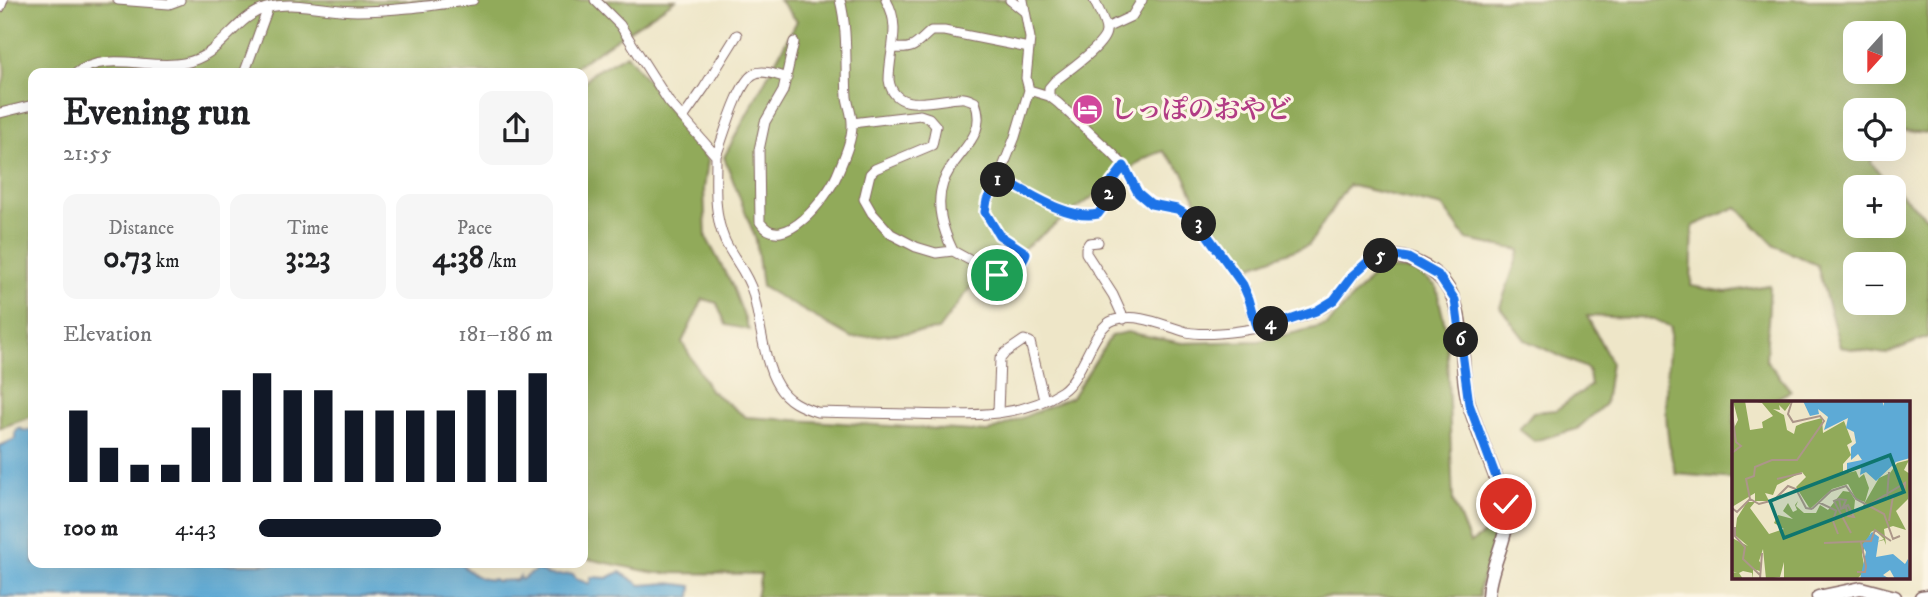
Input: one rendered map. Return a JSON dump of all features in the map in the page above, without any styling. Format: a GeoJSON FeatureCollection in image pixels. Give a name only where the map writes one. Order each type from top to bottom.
{"type":"FeatureCollection","features":[{"type":"Feature","properties":{"kind":"main road"},"geometry":{"type":"LineString","coordinates":[[1373,257],[1390,255],[1408,258],[1426,267],[1438,275],[1455,300],[1469,404],[1506,504],[1506,522],[1492,570],[1488,597]]}},
{"type":"Feature","properties":{"kind":"main road"},"geometry":{"type":"LineString","coordinates":[[1818,597],[1861,589],[1895,597]]}},
{"type":"Feature","properties":{"kind":"main road"},"geometry":{"type":"LineString","coordinates":[[1921,597],[1928,596]]}},
{"type":"Feature","properties":{"kind":"street"},"geometry":{"type":"LineString","coordinates":[[0,8],[3,0]]}},
{"type":"Feature","properties":{"kind":"street"},"geometry":{"type":"LineString","coordinates":[[118,0],[169,4],[180,0]]}},
{"type":"Feature","properties":{"kind":"street"},"geometry":{"type":"LineString","coordinates":[[89,68],[103,62],[183,64],[205,57],[250,14],[268,8],[299,5],[356,11],[473,0]]}},
{"type":"Feature","properties":{"kind":"street"},"geometry":{"type":"LineString","coordinates":[[595,0],[620,25],[668,102],[716,156]]}},
{"type":"Feature","properties":{"kind":"street"},"geometry":{"type":"LineString","coordinates":[[794,42],[786,78],[776,107],[765,122],[759,150],[760,222],[765,229],[773,233],[793,229],[813,209],[836,177],[852,123],[848,104],[840,0]]}},
{"type":"Feature","properties":{"kind":"street"},"geometry":{"type":"LineString","coordinates":[[886,0],[893,12],[896,26],[889,80],[890,89],[895,96],[908,102],[932,102],[963,97],[975,102],[980,114],[979,123],[969,144],[943,182],[941,216],[944,233],[953,251],[997,275],[1008,274],[1025,259],[1026,253],[999,235],[985,212],[987,200],[1015,137],[1029,90],[1026,78],[1029,31],[1023,0]]}},
{"type":"Feature","properties":{"kind":"street"},"geometry":{"type":"LineString","coordinates":[[1010,0],[1025,12]]}},
{"type":"Feature","properties":{"kind":"street"},"geometry":{"type":"LineString","coordinates":[[1049,96],[1049,88],[1055,81],[1098,46],[1106,36],[1106,28],[1094,0]]}},
{"type":"Feature","properties":{"kind":"street"},"geometry":{"type":"LineString","coordinates":[[1106,28],[1132,16],[1142,0]]}},
{"type":"Feature","properties":{"kind":"street"},"geometry":{"type":"LineString","coordinates":[[246,68],[268,8]]}},
{"type":"Feature","properties":{"kind":"street"},"geometry":{"type":"LineString","coordinates":[[894,48],[909,49],[916,46],[931,31],[944,31],[1029,48]]}},
{"type":"Feature","properties":{"kind":"street"},"geometry":{"type":"LineString","coordinates":[[683,118],[737,35]]}},
{"type":"Feature","properties":{"kind":"street"},"geometry":{"type":"LineString","coordinates":[[786,78],[766,72],[755,73],[741,90],[716,156],[715,203],[725,240],[752,289],[773,379],[787,397],[800,407],[817,412],[974,415],[1031,406],[1061,392],[1073,382],[1101,330],[1108,323],[1124,319],[1144,319],[1204,334],[1287,321],[1316,311],[1334,300],[1353,275],[1373,257]]}},
{"type":"Feature","properties":{"kind":"street"},"geometry":{"type":"LineString","coordinates":[[1029,90],[1049,96],[1124,166],[1138,193],[1151,204],[1177,209],[1197,221],[1243,285],[1257,327]]}},
{"type":"Feature","properties":{"kind":"street"},"geometry":{"type":"LineString","coordinates":[[0,113],[28,106]]}},
{"type":"Feature","properties":{"kind":"street"},"geometry":{"type":"LineString","coordinates":[[852,123],[920,115],[929,118],[936,125],[932,145],[875,169],[870,174],[864,199],[872,213],[891,234],[916,247],[936,253],[953,251]]}},
{"type":"Feature","properties":{"kind":"street"},"geometry":{"type":"LineString","coordinates":[[999,177],[1046,202],[1081,216],[1090,216],[1098,214],[1107,202],[1111,183],[1124,166]]}},
{"type":"Feature","properties":{"kind":"street"},"geometry":{"type":"LineString","coordinates":[[1098,242],[1089,243],[1087,253],[1113,295],[1124,319]]}},
{"type":"Feature","properties":{"kind":"street"},"geometry":{"type":"LineString","coordinates":[[998,412],[1000,359],[1024,340],[1030,342],[1044,400]]}},
{"type":"Feature","properties":{"kind":"green space"},"geometry":{"type":"Polygon","coordinates":[[[0,0],[675,0],[573,68],[28,68],[28,418],[0,428],[0,89],[5,71],[0,40],[0,0]]]}},
{"type":"Feature","properties":{"kind":"green space"},"geometry":{"type":"Polygon","coordinates":[[[779,0],[1928,0],[1928,133],[1906,131],[1906,98],[1843,98],[1843,161],[1871,161],[1881,175],[1843,175],[1843,238],[1906,238],[1906,198],[1928,216],[1928,337],[1886,354],[1840,347],[1817,265],[1775,246],[1737,207],[1693,226],[1691,286],[1726,292],[1770,285],[1766,360],[1791,391],[1771,401],[1732,401],[1732,479],[1676,474],[1666,419],[1671,327],[1654,319],[1587,316],[1611,362],[1605,404],[1577,429],[1534,441],[1519,429],[1533,412],[1556,410],[1591,385],[1588,369],[1525,340],[1500,307],[1520,250],[1467,240],[1443,207],[1348,185],[1309,245],[1251,266],[1202,214],[1183,172],[1163,151],[1145,158],[969,289],[938,330],[852,338],[762,287],[756,240],[724,157],[797,21],[779,0]]]}},
{"type":"Feature","properties":{"kind":"green space"},"geometry":{"type":"Polygon","coordinates":[[[627,54],[708,160],[704,189],[706,237],[732,285],[749,330],[726,325],[717,303],[703,299],[682,342],[710,390],[746,417],[988,432],[1072,397],[1111,336],[1127,332],[1182,343],[1259,341],[1327,325],[1379,269],[1414,270],[1436,286],[1446,330],[1453,501],[1470,543],[1498,525],[1479,591],[1480,597],[756,597],[761,574],[655,573],[588,559],[588,78],[627,54]]]}},
{"type":"Feature","properties":{"kind":"water"},"geometry":{"type":"Polygon","coordinates":[[[19,428],[28,431],[28,568],[466,568],[476,576],[496,581],[517,580],[520,576],[521,580],[538,569],[549,575],[573,574],[576,579],[590,584],[591,577],[607,578],[620,572],[641,585],[669,583],[692,586],[691,597],[0,597],[0,446],[15,439],[19,428]]]}},
{"type":"Feature","properties":{"kind":"place","name":"しっぽのおやど"},"geometry":{"type":"Point","coordinates":[1087,109]}},
{"type":"Feature","properties":{"kind":"route"},"geometry":{"type":"LineString","coordinates":[[997,275],[1008,274],[1025,259],[1026,253],[999,235],[985,212],[987,200],[999,177],[1046,202],[1081,216],[1090,216],[1098,214],[1107,202],[1111,183],[1124,166],[1138,193],[1151,204],[1177,209],[1197,221],[1243,285],[1257,327],[1316,311],[1334,300],[1353,275],[1373,257],[1390,255],[1408,258],[1438,275],[1455,300],[1469,404],[1506,504]]}}]}
